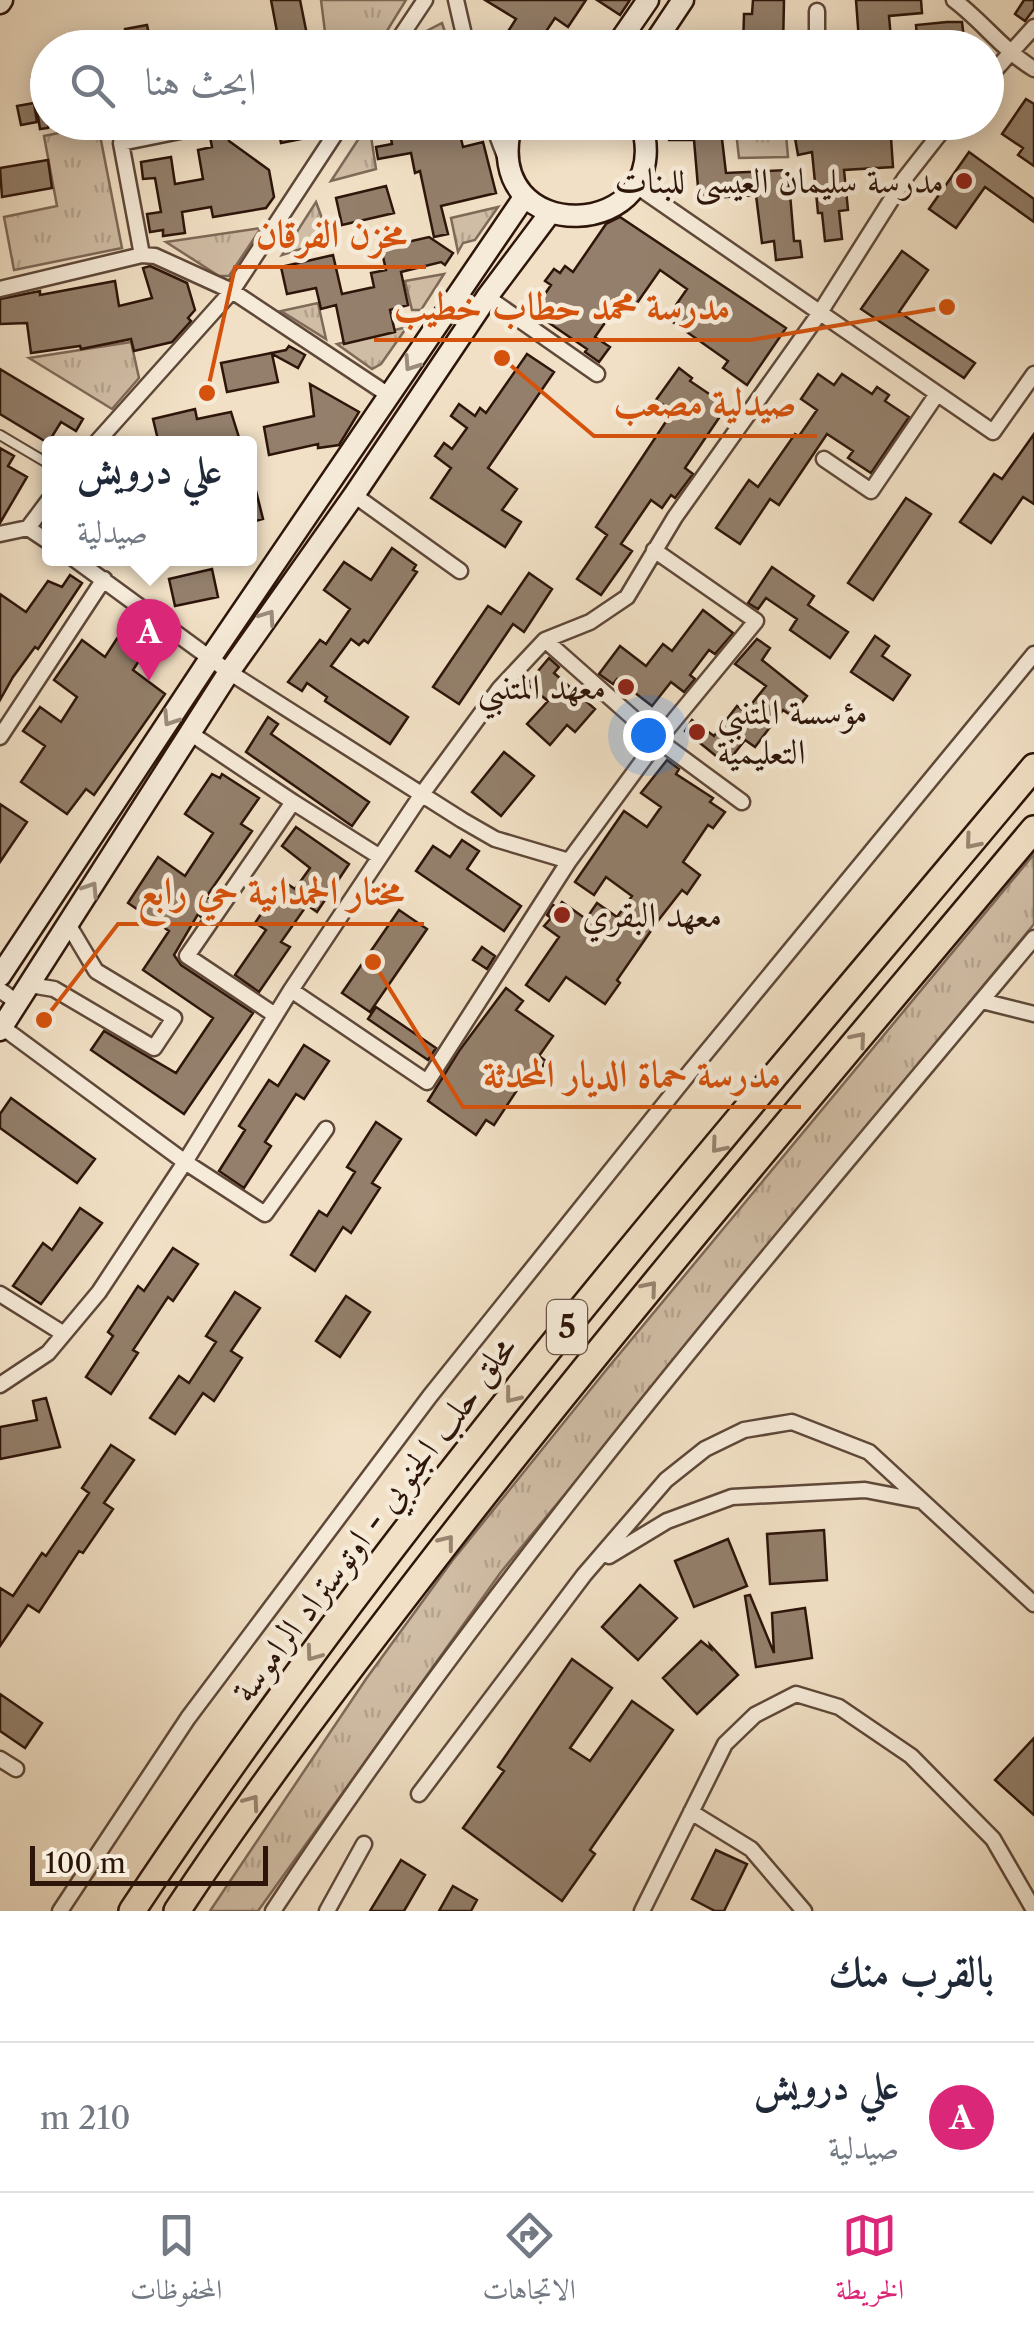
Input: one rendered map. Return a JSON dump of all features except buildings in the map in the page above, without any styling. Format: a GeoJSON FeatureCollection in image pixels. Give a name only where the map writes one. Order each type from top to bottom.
{"type":"FeatureCollection","features":[{"type":"Feature","properties":{"kind":"highway","name":"محلق حلب الجنوبي - اوتوستراد الراموسة"},"geometry":{"type":"LineString","coordinates":[[132,1911],[196,1814],[344,1611],[541,1359],[1034,768]]}},
{"type":"Feature","properties":{"kind":"highway","name":"محلق حلب الجنوبي - اوتوستراد الراموسة"},"geometry":{"type":"LineString","coordinates":[[177,1911],[222,1843],[374,1637],[582,1369],[1034,829]]}},
{"type":"Feature","properties":{"kind":"main road"},"geometry":{"type":"LineString","coordinates":[[627,30],[648,0]]}},
{"type":"Feature","properties":{"kind":"main road"},"geometry":{"type":"LineString","coordinates":[[663,30],[682,0]]}},
{"type":"Feature","properties":{"kind":"main road"},"geometry":{"type":"LineString","coordinates":[[507,140],[508,165],[525,196],[550,213],[569,218],[607,211],[623,200],[636,185],[646,154],[645,140]]}},
{"type":"Feature","properties":{"kind":"main road"},"geometry":{"type":"LineString","coordinates":[[0,976],[211,657],[525,196]]}},
{"type":"Feature","properties":{"kind":"main road"},"geometry":{"type":"LineString","coordinates":[[1,1029],[229,672],[487,297],[550,213]]}},
{"type":"Feature","properties":{"kind":"street"},"geometry":{"type":"LineString","coordinates":[[407,30],[425,0]]}},
{"type":"Feature","properties":{"kind":"street"},"geometry":{"type":"LineString","coordinates":[[456,0],[463,30]]}},
{"type":"Feature","properties":{"kind":"street"},"geometry":{"type":"LineString","coordinates":[[956,0],[989,30]]}},
{"type":"Feature","properties":{"kind":"street"},"geometry":{"type":"LineString","coordinates":[[817,11],[817,30]]}},
{"type":"Feature","properties":{"kind":"street"},"geometry":{"type":"LineString","coordinates":[[1004,60],[1034,27]]}},
{"type":"Feature","properties":{"kind":"street"},"geometry":{"type":"LineString","coordinates":[[1004,47],[1034,69]]}},
{"type":"Feature","properties":{"kind":"street"},"geometry":{"type":"LineString","coordinates":[[136,140],[121,143],[142,255]]}},
{"type":"Feature","properties":{"kind":"street"},"geometry":{"type":"LineString","coordinates":[[103,436],[232,291],[331,140]]}},
{"type":"Feature","properties":{"kind":"street"},"geometry":{"type":"LineString","coordinates":[[499,140],[508,165]]}},
{"type":"Feature","properties":{"kind":"street"},"geometry":{"type":"LineString","coordinates":[[0,1385],[48,1353],[98,1292],[185,1162],[291,990],[422,794],[500,688],[545,640],[590,622],[627,597],[654,550],[819,314],[906,178],[936,140]]}},
{"type":"Feature","properties":{"kind":"street"},"geometry":{"type":"LineString","coordinates":[[636,185],[993,432],[1034,374]]}},
{"type":"Feature","properties":{"kind":"street"},"geometry":{"type":"LineString","coordinates":[[0,288],[142,255],[154,256],[232,291],[390,396]]}},
{"type":"Feature","properties":{"kind":"street"},"geometry":{"type":"LineString","coordinates":[[487,297],[597,374]]}},
{"type":"Feature","properties":{"kind":"street"},"geometry":{"type":"LineString","coordinates":[[824,460],[871,491],[937,394]]}},
{"type":"Feature","properties":{"kind":"street"},"geometry":{"type":"LineString","coordinates":[[354,494],[460,571]]}},
{"type":"Feature","properties":{"kind":"street"},"geometry":{"type":"LineString","coordinates":[[0,534],[28,528],[42,509]]}},
{"type":"Feature","properties":{"kind":"street"},"geometry":{"type":"LineString","coordinates":[[28,528],[42,537]]}},
{"type":"Feature","properties":{"kind":"street"},"geometry":{"type":"LineString","coordinates":[[291,990],[426,1082],[569,862],[658,740],[756,621],[654,550]]}},
{"type":"Feature","properties":{"kind":"street"},"geometry":{"type":"LineString","coordinates":[[85,566],[229,672],[495,839],[569,862]]}},
{"type":"Feature","properties":{"kind":"street"},"geometry":{"type":"LineString","coordinates":[[0,737],[104,579]]}},
{"type":"Feature","properties":{"kind":"street"},"geometry":{"type":"LineString","coordinates":[[545,640],[658,740],[742,802]]}},
{"type":"Feature","properties":{"kind":"street"},"geometry":{"type":"LineString","coordinates":[[60,1911],[188,1718],[430,1396],[1034,654]]}},
{"type":"Feature","properties":{"kind":"street"},"geometry":{"type":"LineString","coordinates":[[190,733],[380,857]]}},
{"type":"Feature","properties":{"kind":"street"},"geometry":{"type":"LineString","coordinates":[[276,1015],[187,956],[294,802]]}},
{"type":"Feature","properties":{"kind":"street"},"geometry":{"type":"LineString","coordinates":[[0,990],[24,994],[54,989],[154,1048],[174,1018],[96,971],[68,924]]}},
{"type":"Feature","properties":{"kind":"street"},"geometry":{"type":"LineString","coordinates":[[273,1911],[540,1538],[1034,938]]}},
{"type":"Feature","properties":{"kind":"street"},"geometry":{"type":"LineString","coordinates":[[982,1001],[1034,1014]]}},
{"type":"Feature","properties":{"kind":"street"},"geometry":{"type":"LineString","coordinates":[[1,1029],[185,1162],[266,1214],[326,1129]]}},
{"type":"Feature","properties":{"kind":"street"},"geometry":{"type":"LineString","coordinates":[[0,1294],[64,1334]]}},
{"type":"Feature","properties":{"kind":"street"},"geometry":{"type":"LineString","coordinates":[[419,1794],[584,1575],[666,1480],[705,1450],[744,1430],[792,1422],[870,1452],[1034,1604]]}},
{"type":"Feature","properties":{"kind":"street"},"geometry":{"type":"LineString","coordinates":[[584,1575],[667,1521],[732,1498],[865,1490],[924,1502]]}},
{"type":"Feature","properties":{"kind":"street"},"geometry":{"type":"LineString","coordinates":[[642,1911],[726,1744],[755,1716],[796,1694],[839,1707],[911,1756],[993,1840],[1034,1910]]}},
{"type":"Feature","properties":{"kind":"street"},"geometry":{"type":"LineString","coordinates":[[0,1759],[16,1769]]}},
{"type":"Feature","properties":{"kind":"street"},"geometry":{"type":"LineString","coordinates":[[691,1812],[751,1849],[804,1911]]}},
{"type":"Feature","properties":{"kind":"street"},"geometry":{"type":"LineString","coordinates":[[327,1911],[364,1844]]}},
{"type":"Feature","properties":{"kind":"lane"},"geometry":{"type":"LineString","coordinates":[[0,435],[42,460]]}},
{"type":"Feature","properties":{"kind":"green space"},"geometry":{"type":"Polygon","coordinates":[[[321,0],[406,0],[387,30],[325,30],[321,0]]]}},
{"type":"Feature","properties":{"kind":"green space"},"geometry":{"type":"Polygon","coordinates":[[[45,140],[101,140],[122,248],[14,270],[4,217],[57,206],[45,140]]]}},
{"type":"Feature","properties":{"kind":"green space"},"geometry":{"type":"Polygon","coordinates":[[[358,140],[372,140],[376,169],[331,181],[358,140]]]}},
{"type":"Feature","properties":{"kind":"green space"},"geometry":{"type":"Polygon","coordinates":[[[737,140],[786,140],[788,157],[739,158],[737,140]]]}},
{"type":"Feature","properties":{"kind":"green space"},"geometry":{"type":"Polygon","coordinates":[[[316,202],[330,240],[282,255],[316,202]]]}},
{"type":"Feature","properties":{"kind":"green space"},"geometry":{"type":"Polygon","coordinates":[[[498,207],[475,240],[463,243],[458,252],[451,218],[498,207]]]}},
{"type":"Feature","properties":{"kind":"green space"},"geometry":{"type":"Polygon","coordinates":[[[261,228],[229,276],[219,276],[166,242],[261,228]]]}},
{"type":"Feature","properties":{"kind":"green space"},"geometry":{"type":"Polygon","coordinates":[[[444,274],[421,310],[412,310],[405,281],[444,274]]]}},
{"type":"Feature","properties":{"kind":"green space"},"geometry":{"type":"Polygon","coordinates":[[[318,303],[326,339],[281,311],[318,303]]]}},
{"type":"Feature","properties":{"kind":"green space"},"geometry":{"type":"Polygon","coordinates":[[[407,327],[381,364],[372,369],[337,344],[407,327]]]}},
{"type":"Feature","properties":{"kind":"green space"},"geometry":{"type":"Polygon","coordinates":[[[131,342],[139,378],[112,409],[29,358],[131,342]]]}},
{"type":"Feature","properties":{"kind":"green space"},"geometry":{"type":"Polygon","coordinates":[[[1034,854],[1034,924],[501,1572],[258,1911],[210,1911],[366,1679],[452,1561],[1034,854]]]}},
{"type":"Feature","properties":{"kind":"place","name":"مدرسة سليمان العيسى للبنات"},"geometry":{"type":"Point","coordinates":[964,181]}},
{"type":"Feature","properties":{"kind":"place","name":"مدرسة محمد حطاب خطيب"},"geometry":{"type":"Point","coordinates":[947,307]}},
{"type":"Feature","properties":{"kind":"place","name":"صيدلية مصعب"},"geometry":{"type":"Point","coordinates":[502,358]}},
{"type":"Feature","properties":{"kind":"place","name":"مخزن الفرقان"},"geometry":{"type":"Point","coordinates":[207,393]}},
{"type":"Feature","properties":{"kind":"place","name":"علي درويش"},"geometry":{"type":"Point","coordinates":[149,681]}},
{"type":"Feature","properties":{"kind":"place","name":"معهد المتنبي"},"geometry":{"type":"Point","coordinates":[626,687]}},
{"type":"Feature","properties":{"kind":"place","name":"مؤسسة المتنبي التعليمية"},"geometry":{"type":"Point","coordinates":[697,732]}},
{"type":"Feature","properties":{"kind":"place","name":"معهد البقري"},"geometry":{"type":"Point","coordinates":[562,915]}},
{"type":"Feature","properties":{"kind":"place","name":"مدرسة حماة الديار المحدثة"},"geometry":{"type":"Point","coordinates":[373,962]}},
{"type":"Feature","properties":{"kind":"place","name":"مختار الحمدانية حي رابع"},"geometry":{"type":"Point","coordinates":[44,1020]}}]}
